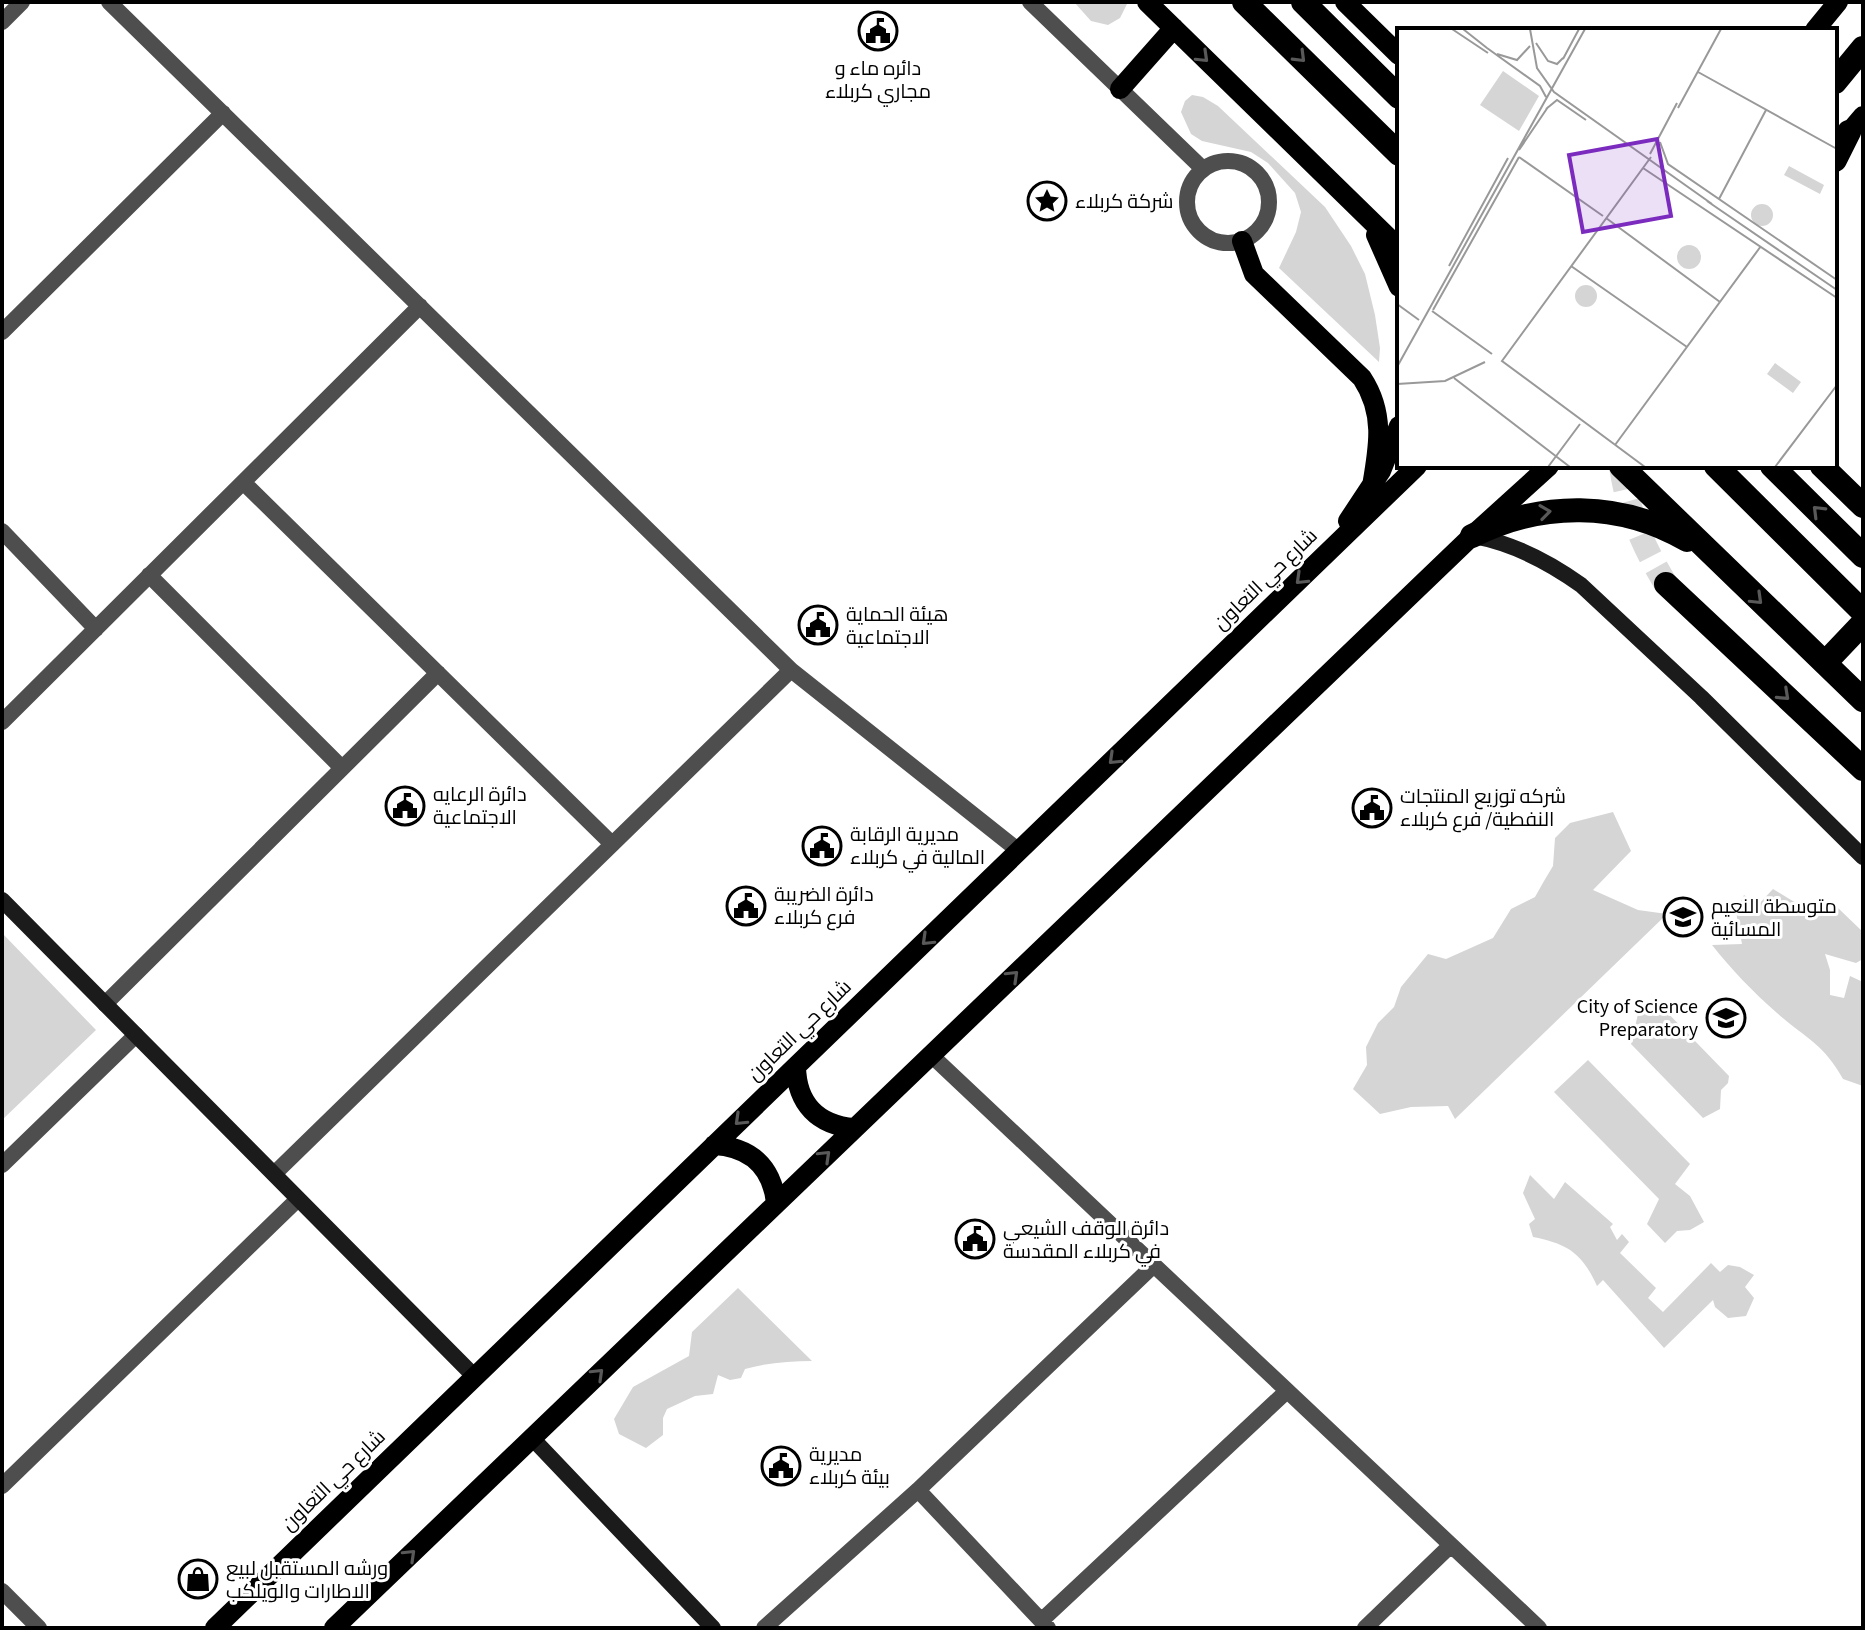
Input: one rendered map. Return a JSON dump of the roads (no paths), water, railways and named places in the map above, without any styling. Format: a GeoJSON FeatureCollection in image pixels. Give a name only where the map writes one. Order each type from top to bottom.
{"type":"FeatureCollection","features":[{"type":"Feature","properties":{"kind":"highway"},"geometry":{"type":"LineString","coordinates":[[1244,2],[1397,152]]}},
{"type":"Feature","properties":{"kind":"highway"},"geometry":{"type":"LineString","coordinates":[[1303,2],[1397,95]]}},
{"type":"Feature","properties":{"kind":"highway"},"geometry":{"type":"LineString","coordinates":[[1837,80],[1863,48]]}},
{"type":"Feature","properties":{"kind":"highway"},"geometry":{"type":"LineString","coordinates":[[1837,156],[1849,132]]}},
{"type":"Feature","properties":{"kind":"highway"},"geometry":{"type":"LineString","coordinates":[[1623,468],[1863,700]]}},
{"type":"Feature","properties":{"kind":"highway"},"geometry":{"type":"LineString","coordinates":[[1718,468],[1863,612]]}},
{"type":"Feature","properties":{"kind":"highway"},"geometry":{"type":"LineString","coordinates":[[1774,468],[1863,556]]}},
{"type":"Feature","properties":{"kind":"highway"},"geometry":{"type":"LineString","coordinates":[[1824,468],[1860,504]]}},
{"type":"Feature","properties":{"kind":"highway"},"geometry":{"type":"LineString","coordinates":[[1833,468],[1860,504]]}},
{"type":"Feature","properties":{"kind":"highway"},"geometry":{"type":"LineString","coordinates":[[1472,536],[1498,523],[1527,514],[1587,509],[1646,521],[1674,532],[1723,566]]}},
{"type":"Feature","properties":{"kind":"highway"},"geometry":{"type":"LineString","coordinates":[[1666,584],[1863,769]]}},
{"type":"Feature","properties":{"kind":"highway"},"geometry":{"type":"LineString","coordinates":[[1825,663],[1863,623]]}},
{"type":"Feature","properties":{"kind":"main road"},"geometry":{"type":"LineString","coordinates":[[1147,2],[1397,246]]}},
{"type":"Feature","properties":{"kind":"main road"},"geometry":{"type":"LineString","coordinates":[[1345,2],[1397,53]]}},
{"type":"Feature","properties":{"kind":"main road"},"geometry":{"type":"LineString","coordinates":[[1817,28],[1838,2]]}},
{"type":"Feature","properties":{"kind":"main road"},"geometry":{"type":"LineString","coordinates":[[1120,89],[1174,28]]}},
{"type":"Feature","properties":{"kind":"main road"},"geometry":{"type":"LineString","coordinates":[[1358,208],[1382,245],[1397,282]]}},
{"type":"Feature","properties":{"kind":"main road"},"geometry":{"type":"LineString","coordinates":[[1242,241],[1254,274],[1362,378],[1371,392],[1377,409],[1380,440],[1372,486]]}},
{"type":"Feature","properties":{"kind":"main road"},"geometry":{"type":"LineString","coordinates":[[1326,554],[1372,486],[1397,431]]}},
{"type":"Feature","properties":{"kind":"main road","name":"شارع حي التعاون"},"geometry":{"type":"LineString","coordinates":[[215,1628],[1415,468]]}},
{"type":"Feature","properties":{"kind":"main road"},"geometry":{"type":"LineString","coordinates":[[334,1628],[1472,536],[1547,468]]}},
{"type":"Feature","properties":{"kind":"main road"},"geometry":{"type":"LineString","coordinates":[[796,1067],[796,1083],[801,1098],[811,1111],[823,1121],[838,1127],[854,1128]]}},
{"type":"Feature","properties":{"kind":"main road"},"geometry":{"type":"LineString","coordinates":[[714,1145],[745,1151],[758,1160],[774,1187],[776,1203]]}},
{"type":"Feature","properties":{"kind":"street"},"geometry":{"type":"LineString","coordinates":[[2,22],[22,2]]}},
{"type":"Feature","properties":{"kind":"street"},"geometry":{"type":"LineString","coordinates":[[109,2],[791,670],[1019,851]]}},
{"type":"Feature","properties":{"kind":"street"},"geometry":{"type":"LineString","coordinates":[[1030,2],[1203,169]]}},
{"type":"Feature","properties":{"kind":"street"},"geometry":{"type":"LineString","coordinates":[[2,332],[223,113]]}},
{"type":"Feature","properties":{"kind":"street"},"geometry":{"type":"LineString","coordinates":[[1215,163],[1242,163],[1263,180],[1269,191],[1270,205],[1260,230],[1242,241],[1222,243],[1209,239],[1198,230],[1190,219],[1188,192],[1203,169],[1215,163]]}},
{"type":"Feature","properties":{"kind":"street"},"geometry":{"type":"LineString","coordinates":[[2,722],[420,306]]}},
{"type":"Feature","properties":{"kind":"street"},"geometry":{"type":"LineString","coordinates":[[243,482],[612,844]]}},
{"type":"Feature","properties":{"kind":"street"},"geometry":{"type":"LineString","coordinates":[[2,531],[96,629]]}},
{"type":"Feature","properties":{"kind":"street"},"geometry":{"type":"LineString","coordinates":[[1472,536],[1510,546],[1560,570],[1581,585],[1701,697],[1863,857]]}},
{"type":"Feature","properties":{"kind":"street"},"geometry":{"type":"LineString","coordinates":[[149,575],[342,768]]}},
{"type":"Feature","properties":{"kind":"street"},"geometry":{"type":"LineString","coordinates":[[274,1174],[791,670]]}},
{"type":"Feature","properties":{"kind":"street"},"geometry":{"type":"LineString","coordinates":[[105,1004],[438,673]]}},
{"type":"Feature","properties":{"kind":"street"},"geometry":{"type":"LineString","coordinates":[[2,900],[475,1377]]}},
{"type":"Feature","properties":{"kind":"street"},"geometry":{"type":"LineString","coordinates":[[2,1165],[136,1035]]}},
{"type":"Feature","properties":{"kind":"street"},"geometry":{"type":"LineString","coordinates":[[931,1055],[1539,1628]]}},
{"type":"Feature","properties":{"kind":"street"},"geometry":{"type":"LineString","coordinates":[[2,1486],[298,1199]]}},
{"type":"Feature","properties":{"kind":"street"},"geometry":{"type":"LineString","coordinates":[[764,1628],[918,1490],[1154,1265]]}},
{"type":"Feature","properties":{"kind":"street"},"geometry":{"type":"LineString","coordinates":[[918,1490],[1044,1624],[1287,1391]]}},
{"type":"Feature","properties":{"kind":"street"},"geometry":{"type":"LineString","coordinates":[[532,1438],[713,1628]]}},
{"type":"Feature","properties":{"kind":"street"},"geometry":{"type":"LineString","coordinates":[[1365,1628],[1451,1545]]}},
{"type":"Feature","properties":{"kind":"street"},"geometry":{"type":"LineString","coordinates":[[2,1591],[39,1628]]}},
{"type":"Feature","properties":{"kind":"tunnel"},"geometry":{"type":"LineString","coordinates":[[1621,468],[1637,527],[1666,584]]}},
{"type":"Feature","properties":{"kind":"place","name":"دائره ماء و مجاري كربلاء"},"geometry":{"type":"Point","coordinates":[878,31]}},
{"type":"Feature","properties":{"kind":"place","name":"شركة كربلاء"},"geometry":{"type":"Point","coordinates":[1047,201]}},
{"type":"Feature","properties":{"kind":"place","name":"هيئة الحماية الاجتماعية"},"geometry":{"type":"Point","coordinates":[818,625]}},
{"type":"Feature","properties":{"kind":"place","name":"دائرة الرعايه الاجتماعية"},"geometry":{"type":"Point","coordinates":[405,806]}},
{"type":"Feature","properties":{"kind":"place","name":"شركه توزيع المنتجات النفطية/ فرع كربلاء"},"geometry":{"type":"Point","coordinates":[1372,808]}},
{"type":"Feature","properties":{"kind":"place","name":"مديرية الرقابة المالية في كربلاء"},"geometry":{"type":"Point","coordinates":[822,846]}},
{"type":"Feature","properties":{"kind":"place","name":"دائرة الضريبة فرع كربلاء"},"geometry":{"type":"Point","coordinates":[746,906]}},
{"type":"Feature","properties":{"kind":"place","name":"متوسطة النعيم المسائية"},"geometry":{"type":"Point","coordinates":[1683,917]}},
{"type":"Feature","properties":{"kind":"place","name":"City of Science Preparatory"},"geometry":{"type":"Point","coordinates":[1726,1018]}},
{"type":"Feature","properties":{"kind":"place","name":"دائرة الوقف الشيعي في كربلاء المقدسة"},"geometry":{"type":"Point","coordinates":[975,1239]}},
{"type":"Feature","properties":{"kind":"place","name":"مديرية بيئة كربلاء"},"geometry":{"type":"Point","coordinates":[781,1466]}},
{"type":"Feature","properties":{"kind":"place","name":"ورشه المستقبل لبيع الاطارات والويلكب"},"geometry":{"type":"Point","coordinates":[198,1579]}}]}
